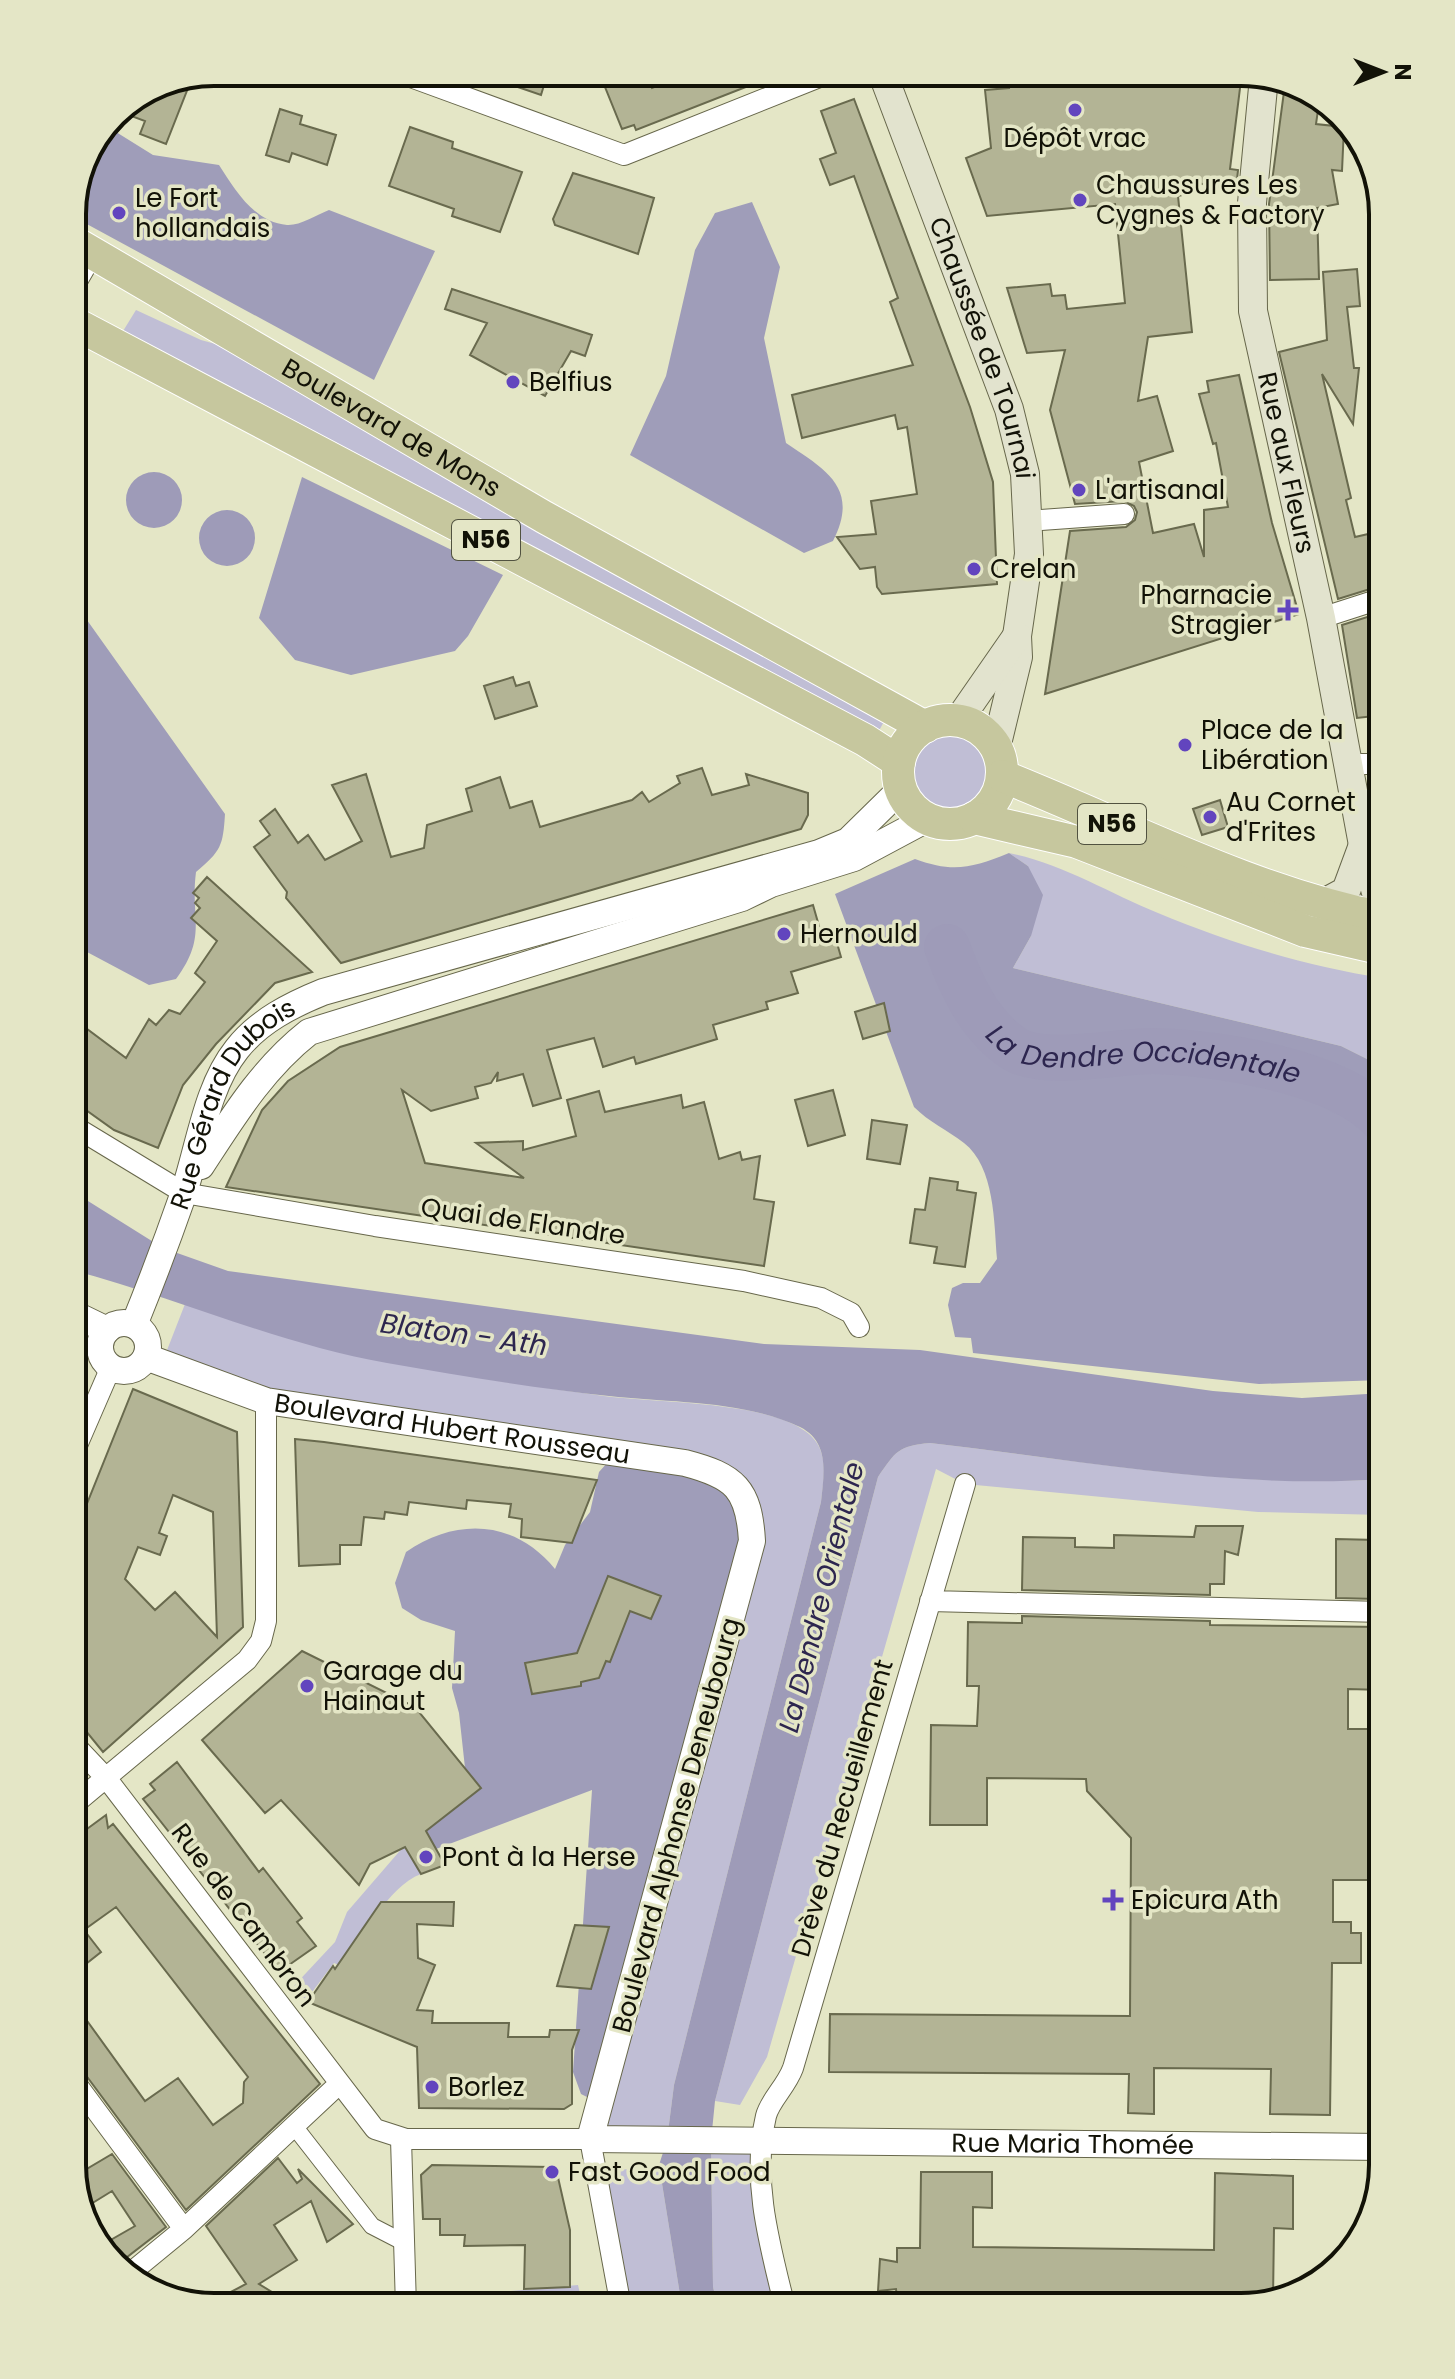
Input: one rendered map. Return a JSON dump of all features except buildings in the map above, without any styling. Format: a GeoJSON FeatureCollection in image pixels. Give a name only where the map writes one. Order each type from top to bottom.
{"type":"FeatureCollection","features":[{"type":"Feature","properties":{"kind":"main road","name":"Chaussée de Tournai"},"geometry":{"type":"LineString","coordinates":[[887,86],[1009,409],[1025,474],[1029,554],[999,762]]}},
{"type":"Feature","properties":{"kind":"main road","name":"Rue aux Fleurs"},"geometry":{"type":"LineString","coordinates":[[1263,88],[1252,203],[1253,311],[1321,618],[1369,867]]}},
{"type":"Feature","properties":{"kind":"main road","name":"Boulevard de Mons"},"geometry":{"type":"LineString","coordinates":[[86,249],[544,517],[925,727]]}},
{"type":"Feature","properties":{"kind":"main road","name":"Boulevard de Mons"},"geometry":{"type":"LineString","coordinates":[[86,329],[865,740],[900,775]]}},
{"type":"Feature","properties":{"kind":"main road","name":"Chaussée de Tournai"},"geometry":{"type":"LineString","coordinates":[[958,721],[1017,636]]}},
{"type":"Feature","properties":{"kind":"main road"},"geometry":{"type":"LineString","coordinates":[[958,721],[981,730],[999,762],[988,808],[959,824],[927,819],[911,807],[900,775],[908,741],[925,727],[958,721]]}},
{"type":"Feature","properties":{"kind":"main road","name":"N56"},"geometry":{"type":"LineString","coordinates":[[999,762],[1175,851],[1322,904],[1369,915]]}},
{"type":"Feature","properties":{"kind":"main road","name":"N56"},"geometry":{"type":"LineString","coordinates":[[974,818],[1077,842],[1305,931],[1369,946]]}},
{"type":"Feature","properties":{"kind":"main road"},"geometry":{"type":"LineString","coordinates":[[1322,904],[1346,891],[1363,845]]}},
{"type":"Feature","properties":{"kind":"main road"},"geometry":{"type":"LineString","coordinates":[[1226,901],[1369,933]]}},
{"type":"Feature","properties":{"kind":"street"},"geometry":{"type":"LineString","coordinates":[[435,86],[624,155],[797,86]]}},
{"type":"Feature","properties":{"kind":"street"},"geometry":{"type":"LineString","coordinates":[[1027,521],[1124,514]]}},
{"type":"Feature","properties":{"kind":"street"},"geometry":{"type":"LineString","coordinates":[[1321,618],[1369,603]]}},
{"type":"Feature","properties":{"kind":"street"},"geometry":{"type":"LineString","coordinates":[[1348,764],[1369,764]]}},
{"type":"Feature","properties":{"kind":"street","name":"Rue Gérard Dubois"},"geometry":{"type":"LineString","coordinates":[[184,1193],[220,1074],[238,1048],[262,1024],[293,1004],[323,992],[819,853],[848,841],[900,775]]}},
{"type":"Feature","properties":{"kind":"street","name":"Rue Gérard Dubois"},"geometry":{"type":"LineString","coordinates":[[184,1193],[251,1088],[309,1032],[742,898],[771,884],[854,858],[927,819]]}},
{"type":"Feature","properties":{"kind":"street"},"geometry":{"type":"LineString","coordinates":[[86,1134],[184,1193],[139,1313],[147,1341],[146,1357],[135,1368],[119,1370],[111,1367],[100,1350],[107,1330],[139,1313]]}},
{"type":"Feature","properties":{"kind":"street","name":"Quai de Flandre"},"geometry":{"type":"LineString","coordinates":[[184,1193],[375,1226],[730,1278],[821,1298],[855,1320]]}},
{"type":"Feature","properties":{"kind":"street"},"geometry":{"type":"LineString","coordinates":[[86,1320],[107,1330]]}},
{"type":"Feature","properties":{"kind":"street","name":"Boulevard Hubert Rousseau"},"geometry":{"type":"LineString","coordinates":[[146,1357],[266,1401],[685,1463],[712,1470],[733,1484],[750,1508]]}},
{"type":"Feature","properties":{"kind":"street"},"geometry":{"type":"LineString","coordinates":[[86,1425],[111,1367]]}},
{"type":"Feature","properties":{"kind":"street"},"geometry":{"type":"LineString","coordinates":[[86,1795],[247,1660],[261,1641],[266,1621],[266,1401]]}},
{"type":"Feature","properties":{"kind":"street","name":"Drève du Recueillement"},"geometry":{"type":"LineString","coordinates":[[782,2293],[765,2224],[754,2141],[766,2114],[786,2087],[793,2068],[965,1484]]}},
{"type":"Feature","properties":{"kind":"street","name":"Boulevard Alphonse Deneubourg"},"geometry":{"type":"LineString","coordinates":[[590,2139],[752,1541],[750,1508]]}},
{"type":"Feature","properties":{"kind":"street"},"geometry":{"type":"LineString","coordinates":[[930,1601],[1369,1612]]}},
{"type":"Feature","properties":{"kind":"street","name":"Rue de Cambron"},"geometry":{"type":"LineString","coordinates":[[86,1757],[107,1779],[366,2122],[383,2134],[401,2139]]}},
{"type":"Feature","properties":{"kind":"street"},"geometry":{"type":"LineString","coordinates":[[138,2267],[184,2229],[339,2084]]}},
{"type":"Feature","properties":{"kind":"street"},"geometry":{"type":"LineString","coordinates":[[86,2097],[184,2229]]}},
{"type":"Feature","properties":{"kind":"street"},"geometry":{"type":"LineString","coordinates":[[294,2126],[372,2226],[403,2242]]}},
{"type":"Feature","properties":{"kind":"street"},"geometry":{"type":"LineString","coordinates":[[405,2293],[401,2139],[590,2139],[618,2293]]}},
{"type":"Feature","properties":{"kind":"street","name":"Rue Maria Thomée"},"geometry":{"type":"LineString","coordinates":[[590,2139],[1369,2147]]}},
{"type":"Feature","properties":{"kind":"shaded area"},"geometry":{"type":"Polygon","coordinates":[[[117,132],[153,155],[219,165],[247,203],[275,223],[297,224],[329,210],[435,251],[374,380],[86,224],[90,181],[99,158],[117,132]]]}},
{"type":"Feature","properties":{"kind":"shaded area"},"geometry":{"type":"Polygon","coordinates":[[[752,202],[780,267],[764,338],[786,443],[814,462],[835,482],[843,507],[833,541],[804,553],[630,455],[666,376],[695,250],[715,213],[752,202]]]}},
{"type":"Feature","properties":{"kind":"shaded area"},"geometry":{"type":"Polygon","coordinates":[[[136,310],[201,340],[241,351],[887,716],[875,738],[120,336],[136,310]]]}},
{"type":"Feature","properties":{"kind":"shaded area"},"geometry":{"type":"Polygon","coordinates":[[[302,477],[503,575],[468,636],[455,651],[351,675],[295,660],[259,618],[302,477]]]}},
{"type":"Feature","properties":{"kind":"shaded area"},"geometry":{"type":"Polygon","coordinates":[[[86,619],[225,814],[219,847],[196,872],[196,927],[192,951],[176,979],[149,985],[86,951],[86,619]]]}},
{"type":"Feature","properties":{"kind":"shaded area"},"geometry":{"type":"Polygon","coordinates":[[[951,734],[965,737],[977,745],[985,757],[988,771],[985,785],[977,797],[965,805],[951,808],[937,805],[925,797],[917,785],[914,771],[917,757],[925,745],[937,737],[951,734]]]}},
{"type":"Feature","properties":{"kind":"shaded area"},"geometry":{"type":"Polygon","coordinates":[[[1009,853],[1066,871],[1158,913],[1241,944],[1369,975],[1369,1060],[1341,1046],[1013,968],[1031,936],[1028,866],[1009,853]]]}},
{"type":"Feature","properties":{"kind":"shaded area"},"geometry":{"type":"Polygon","coordinates":[[[1009,853],[1028,866],[1043,895],[1031,936],[1013,968],[1341,1046],[1369,1060],[1369,1380],[1259,1384],[973,1353],[971,1338],[955,1337],[948,1305],[952,1288],[963,1283],[980,1283],[997,1259],[987,1181],[974,1153],[914,1107],[835,894],[915,859],[952,867],[984,862],[1009,853]]]}},
{"type":"Feature","properties":{"kind":"shaded area"},"geometry":{"type":"Polygon","coordinates":[[[185,1304],[287,1337],[444,1372],[604,1396],[709,1405],[763,1414],[805,1431],[818,1446],[824,1463],[821,1502],[674,2085],[667,2140],[593,2139],[735,1486],[266,1401],[162,1363],[185,1304]]]}},
{"type":"Feature","properties":{"kind":"shaded area"},"geometry":{"type":"Polygon","coordinates":[[[930,1443],[1213,1476],[1270,1480],[1369,1480],[1369,1515],[1258,1512],[965,1484],[936,1469],[767,2057],[740,2105],[715,2101],[878,1477],[899,1451],[930,1443]]]}},
{"type":"Feature","properties":{"kind":"shaded area"},"geometry":{"type":"Polygon","coordinates":[[[618,1451],[685,1463],[750,1508],[591,2099],[581,2094],[573,2072],[592,1790],[436,1849],[425,1829],[467,1786],[459,1713],[452,1688],[455,1631],[421,1620],[402,1608],[395,1583],[406,1552],[445,1533],[465,1529],[504,1533],[522,1541],[555,1569],[565,1545],[590,1512],[599,1472],[618,1451]]]}},
{"type":"Feature","properties":{"kind":"shaded area"},"geometry":{"type":"Polygon","coordinates":[[[404,1846],[421,1874],[397,1890],[343,1967],[334,1963],[306,2000],[292,1988],[335,1942],[347,1912],[404,1846]]]}},
{"type":"Feature","properties":{"kind":"shaded area"},"geometry":{"type":"Polygon","coordinates":[[[711,2141],[762,2141],[783,2293],[714,2293],[711,2141]]]}},
{"type":"Feature","properties":{"kind":"shaded area"},"geometry":{"type":"Polygon","coordinates":[[[659,2165],[680,2293],[627,2293],[605,2183],[612,2171],[659,2165]]]}},
{"type":"Feature","properties":{"kind":"shaded area"},"geometry":{"type":"Polygon","coordinates":[[[578,2285],[580,2293],[489,2293],[578,2285]]]}},
{"type":"Feature","properties":{"kind":"water"},"geometry":{"type":"Polygon","coordinates":[[[154,472],[174,480],[182,500],[174,520],[154,528],[134,520],[126,500],[134,480],[154,472]]]}},
{"type":"Feature","properties":{"kind":"water"},"geometry":{"type":"Polygon","coordinates":[[[227,510],[247,518],[255,538],[247,558],[227,566],[207,558],[199,538],[207,518],[227,510]]]}},
{"type":"Feature","properties":{"kind":"water"},"geometry":{"type":"Polygon","coordinates":[[[86,1200],[163,1248],[228,1271],[764,1344],[920,1350],[1213,1391],[1302,1398],[1369,1394],[1369,1480],[1213,1477],[930,1443],[904,1448],[889,1461],[878,1477],[715,2101],[711,2141],[714,2293],[680,2293],[659,2165],[667,2140],[674,2085],[821,1502],[823,1460],[816,1441],[810,1433],[778,1418],[731,1407],[553,1389],[347,1355],[267,1333],[86,1274],[86,1200]]]}},
{"type":"Feature","properties":{"kind":"waterway","name":"La Dendre Occidentale"},"geometry":{"type":"LineString","coordinates":[[947,947],[980,1016],[1013,1048],[1026,1054],[1060,1058],[1152,1051],[1241,1060],[1307,1077],[1337,1089],[1369,1108]]}},
{"type":"Feature","properties":{"kind":"place","name":"Dépôt vrac"},"geometry":{"type":"Point","coordinates":[1075,110]}},
{"type":"Feature","properties":{"kind":"place","name":"Chaussures Les Cygnes & Factory"},"geometry":{"type":"Point","coordinates":[1080,200]}},
{"type":"Feature","properties":{"kind":"place","name":"Le Fort hollandais"},"geometry":{"type":"Point","coordinates":[119,213]}},
{"type":"Feature","properties":{"kind":"place","name":"Belfius"},"geometry":{"type":"Point","coordinates":[513,382]}},
{"type":"Feature","properties":{"kind":"place","name":"L'artisanal"},"geometry":{"type":"Point","coordinates":[1079,490]}},
{"type":"Feature","properties":{"kind":"place","name":"Crelan"},"geometry":{"type":"Point","coordinates":[974,569]}},
{"type":"Feature","properties":{"kind":"place","name":"Pharnacie Stragier"},"geometry":{"type":"Point","coordinates":[1288,610]}},
{"type":"Feature","properties":{"kind":"place","name":"Place de la Libération"},"geometry":{"type":"Point","coordinates":[1185,745]}},
{"type":"Feature","properties":{"kind":"place","name":"Au Cornet d'Frites"},"geometry":{"type":"Point","coordinates":[1210,817]}},
{"type":"Feature","properties":{"kind":"place","name":"Hernould"},"geometry":{"type":"Point","coordinates":[784,934]}},
{"type":"Feature","properties":{"kind":"place","name":"Garage du Hainaut"},"geometry":{"type":"Point","coordinates":[307,1686]}},
{"type":"Feature","properties":{"kind":"place","name":"Pont à la Herse"},"geometry":{"type":"Point","coordinates":[426,1857]}},
{"type":"Feature","properties":{"kind":"place","name":"Epicura Ath"},"geometry":{"type":"Point","coordinates":[1113,1900]}},
{"type":"Feature","properties":{"kind":"place","name":"Borlez"},"geometry":{"type":"Point","coordinates":[432,2087]}},
{"type":"Feature","properties":{"kind":"place","name":"Fast Good Food"},"geometry":{"type":"Point","coordinates":[552,2172]}},
{"type":"Feature","properties":{"kind":"water label","name":"Blaton - Ath"},"geometry":{"type":"Point","coordinates":[464,1334]}},
{"type":"Feature","properties":{"kind":"water label","name":"La Dendre Orientale"},"geometry":{"type":"Point","coordinates":[821,1597]}}]}
